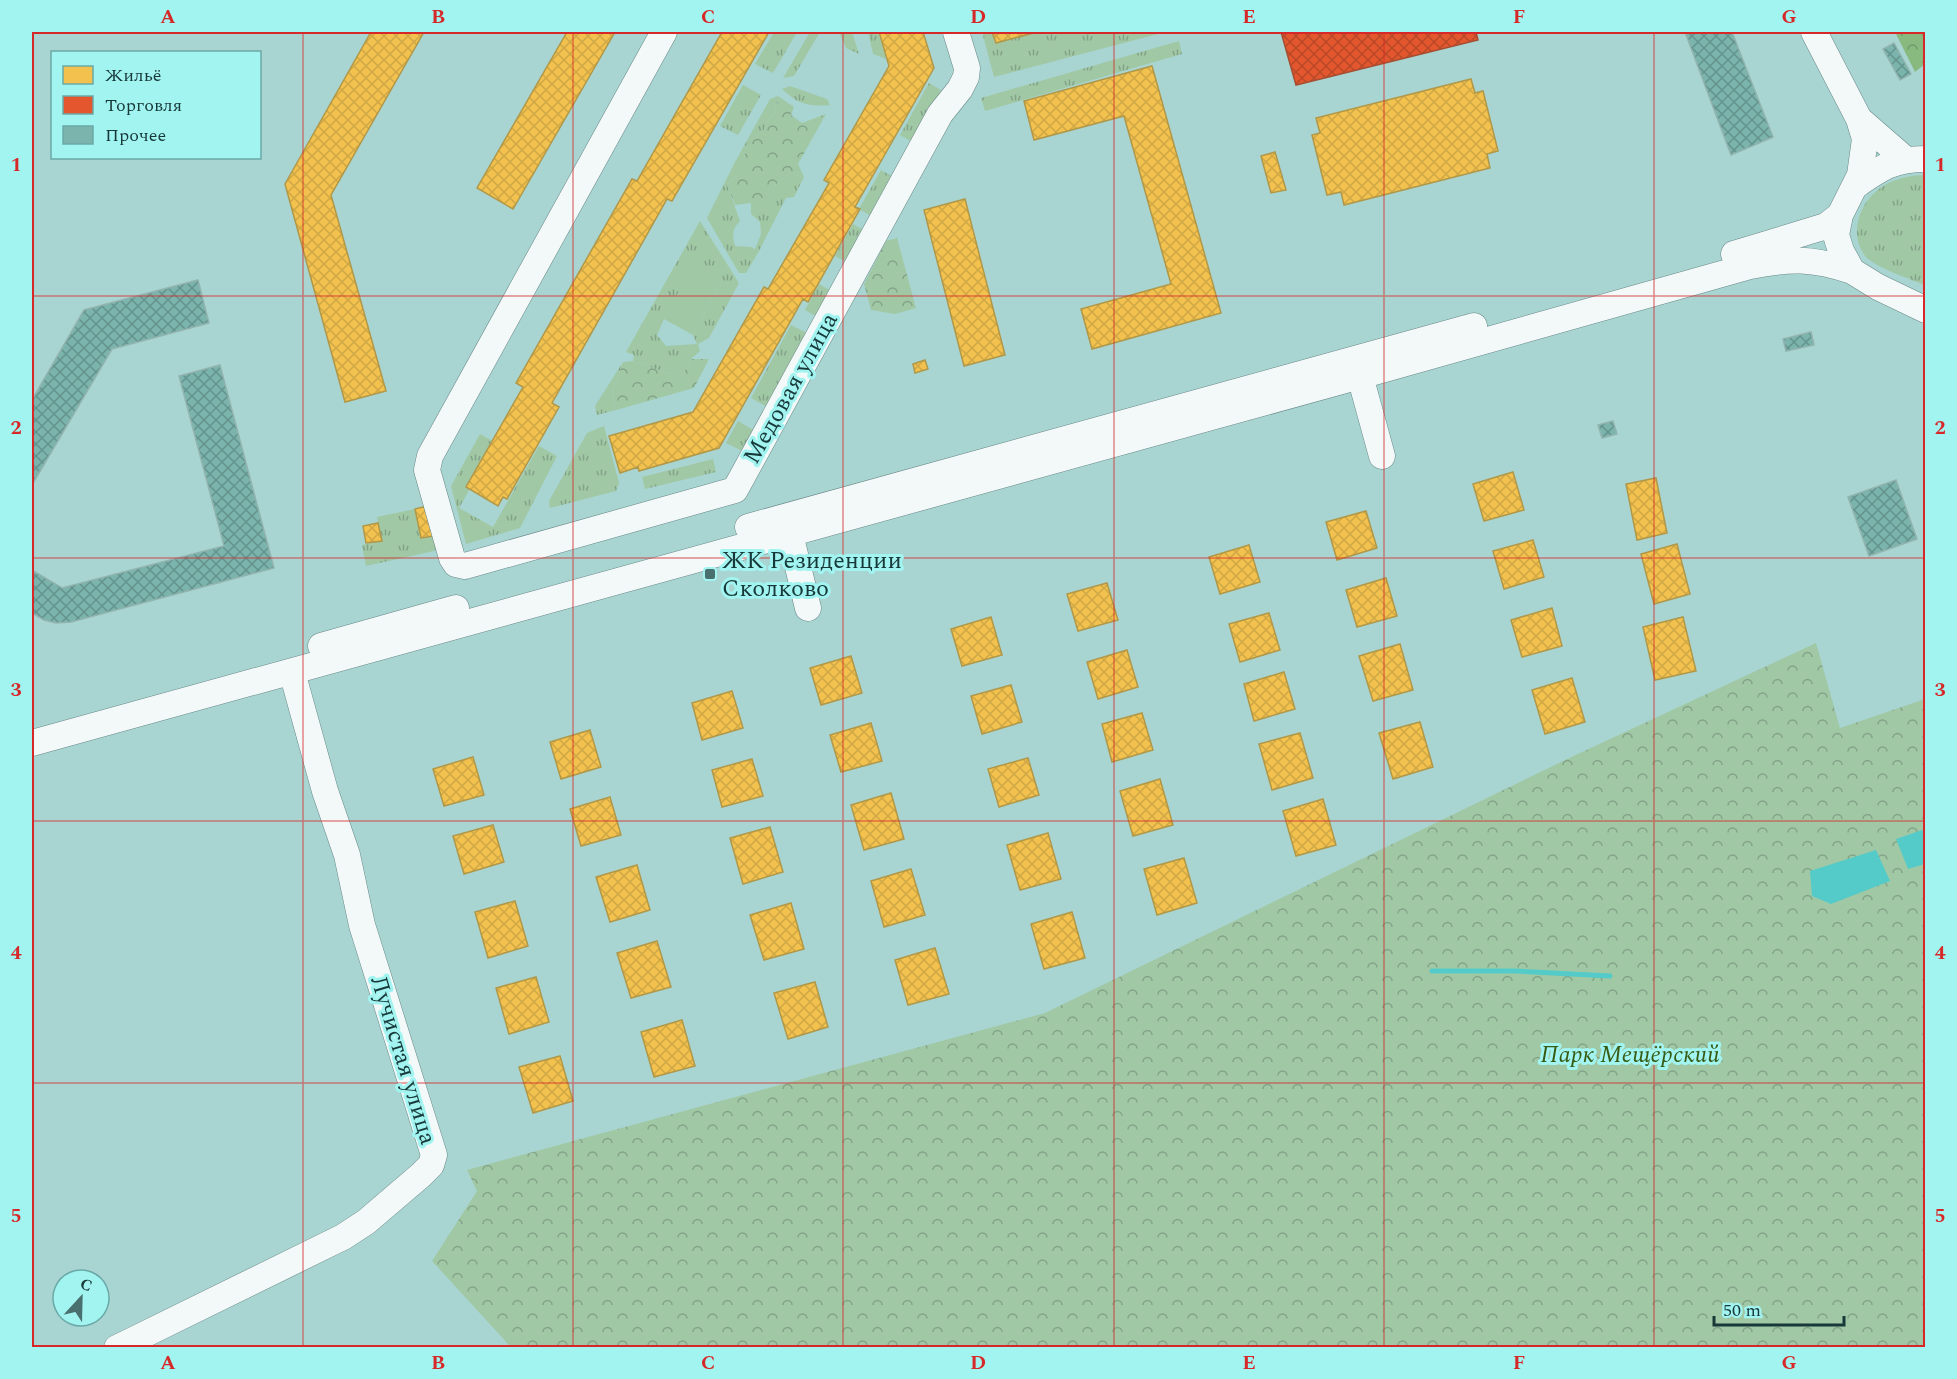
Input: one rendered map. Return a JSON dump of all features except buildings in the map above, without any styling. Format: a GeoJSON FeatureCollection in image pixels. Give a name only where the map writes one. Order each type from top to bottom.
{"type":"FeatureCollection","features":[{"type":"Feature","properties":{"kind":"street","name":"Медовая улица"},"geometry":{"type":"LineString","coordinates":[[664,32],[430,456],[427,470],[452,558],[456,564],[465,566],[735,490],[940,114],[960,89],[966,77],[967,68],[956,32]]}},
{"type":"Feature","properties":{"kind":"street"},"geometry":{"type":"LineString","coordinates":[[1814,32],[1858,119],[1865,139],[1860,175],[1840,214],[1836,235],[1841,251],[1852,271]]}},
{"type":"Feature","properties":{"kind":"street"},"geometry":{"type":"LineString","coordinates":[[1858,119],[1915,159]]}},
{"type":"Feature","properties":{"kind":"street"},"geometry":{"type":"LineString","coordinates":[[1856,186],[1885,166],[1915,159]]}},
{"type":"Feature","properties":{"kind":"street"},"geometry":{"type":"LineString","coordinates":[[32,725],[1765,245],[1826,226],[1840,214]]}},
{"type":"Feature","properties":{"kind":"street"},"geometry":{"type":"LineString","coordinates":[[32,743],[1750,266],[1798,259],[1832,264],[1852,271],[1878,287],[1926,310]]}},
{"type":"Feature","properties":{"kind":"street"},"geometry":{"type":"LineString","coordinates":[[1360,376],[1382,456]]}},
{"type":"Feature","properties":{"kind":"street"},"geometry":{"type":"LineString","coordinates":[[790,534],[808,608]]}},
{"type":"Feature","properties":{"kind":"street","name":"Лучистая улица"},"geometry":{"type":"LineString","coordinates":[[117,1347],[344,1237],[366,1222],[431,1165],[434,1155],[362,925],[346,855],[311,743],[292,672]]}},
{"type":"Feature","properties":{"kind":"green space"},"geometry":{"type":"Polygon","coordinates":[[[774,32],[797,32],[773,73],[755,64],[774,32]]]}},
{"type":"Feature","properties":{"kind":"green space"},"geometry":{"type":"Polygon","coordinates":[[[810,32],[820,32],[794,76],[783,78],[810,32]]]}},
{"type":"Feature","properties":{"kind":"green space"},"geometry":{"type":"Polygon","coordinates":[[[839,32],[852,32],[859,54],[846,48],[839,32]]]}},
{"type":"Feature","properties":{"kind":"green space"},"geometry":{"type":"Polygon","coordinates":[[[868,32],[878,32],[886,59],[873,54],[868,32]]]}},
{"type":"Feature","properties":{"kind":"green space"},"geometry":{"type":"Polygon","coordinates":[[[982,32],[992,32],[996,43],[1037,32],[1159,32],[994,77],[982,32]]]}},
{"type":"Feature","properties":{"kind":"green space"},"geometry":{"type":"Polygon","coordinates":[[[1895,32],[1925,32],[1925,64],[1915,72],[1895,32]]]}},
{"type":"Feature","properties":{"kind":"green space"},"geometry":{"type":"Polygon","coordinates":[[[1179,41],[1182,54],[985,111],[981,98],[1179,41]]]}},
{"type":"Feature","properties":{"kind":"green space"},"geometry":{"type":"Polygon","coordinates":[[[929,83],[941,90],[912,142],[900,135],[929,83]]]}},
{"type":"Feature","properties":{"kind":"green space"},"geometry":{"type":"Polygon","coordinates":[[[743,85],[761,95],[738,135],[720,126],[743,85]]]}},
{"type":"Feature","properties":{"kind":"green space"},"geometry":{"type":"Polygon","coordinates":[[[790,86],[827,99],[830,105],[809,105],[798,101],[782,89],[790,86]]]}},
{"type":"Feature","properties":{"kind":"green space"},"geometry":{"type":"Polygon","coordinates":[[[778,96],[775,112],[766,123],[764,130],[750,140],[738,175],[727,185],[740,221],[733,233],[735,246],[755,249],[761,234],[760,222],[751,214],[751,203],[769,200],[775,185],[790,173],[804,177],[794,197],[786,198],[746,273],[739,273],[707,218],[770,99],[778,96]]]}},
{"type":"Feature","properties":{"kind":"green space"},"geometry":{"type":"Polygon","coordinates":[[[778,96],[794,107],[791,115],[802,123],[826,114],[798,164],[804,177],[790,173],[775,185],[769,201],[735,205],[727,185],[738,175],[735,162],[744,157],[750,139],[764,130],[766,123],[775,112],[778,96]]]}},
{"type":"Feature","properties":{"kind":"green space"},"geometry":{"type":"Polygon","coordinates":[[[881,170],[893,177],[871,216],[859,209],[881,170]]]}},
{"type":"Feature","properties":{"kind":"green space"},"geometry":{"type":"Polygon","coordinates":[[[1926,175],[1925,285],[1877,265],[1866,257],[1860,248],[1857,228],[1863,208],[1876,191],[1900,179],[1926,175]]]}},
{"type":"Feature","properties":{"kind":"green space"},"geometry":{"type":"Polygon","coordinates":[[[700,221],[739,283],[709,338],[698,344],[700,351],[691,359],[681,378],[633,361],[634,355],[626,352],[700,221]],[[722,280],[664,319],[657,335],[666,346],[697,344],[693,335],[722,280]]]}},
{"type":"Feature","properties":{"kind":"green space"},"geometry":{"type":"Polygon","coordinates":[[[853,224],[867,232],[850,264],[835,256],[853,224]]]}},
{"type":"Feature","properties":{"kind":"green space"},"geometry":{"type":"Polygon","coordinates":[[[897,238],[916,308],[895,314],[871,310],[864,284],[886,241],[897,238]]]}},
{"type":"Feature","properties":{"kind":"green space"},"geometry":{"type":"Polygon","coordinates":[[[693,264],[722,280],[693,335],[664,319],[693,264]]]}},
{"type":"Feature","properties":{"kind":"green space"},"geometry":{"type":"Polygon","coordinates":[[[819,284],[833,292],[819,318],[805,310],[819,284]]]}},
{"type":"Feature","properties":{"kind":"green space"},"geometry":{"type":"Polygon","coordinates":[[[791,325],[809,334],[769,408],[751,398],[791,325]]]}},
{"type":"Feature","properties":{"kind":"green space"},"geometry":{"type":"Polygon","coordinates":[[[691,359],[709,359],[694,388],[616,410],[612,392],[623,362],[633,361],[681,378],[691,359]]]}},
{"type":"Feature","properties":{"kind":"green space"},"geometry":{"type":"Polygon","coordinates":[[[623,362],[612,392],[616,410],[597,415],[595,406],[623,362]]]}},
{"type":"Feature","properties":{"kind":"green space"},"geometry":{"type":"Polygon","coordinates":[[[738,421],[755,431],[744,452],[726,443],[738,421]]]}},
{"type":"Feature","properties":{"kind":"green space"},"geometry":{"type":"Polygon","coordinates":[[[604,426],[619,483],[616,491],[550,508],[549,501],[587,433],[604,426]]]}},
{"type":"Feature","properties":{"kind":"green space"},"geometry":{"type":"Polygon","coordinates":[[[480,434],[496,443],[459,508],[493,527],[539,446],[557,456],[520,528],[466,544],[451,486],[480,434]]]}},
{"type":"Feature","properties":{"kind":"green space"},"geometry":{"type":"Polygon","coordinates":[[[713,459],[716,472],[645,489],[642,477],[713,459]]]}},
{"type":"Feature","properties":{"kind":"green space"},"geometry":{"type":"Polygon","coordinates":[[[415,509],[421,538],[440,534],[443,549],[366,566],[362,545],[381,540],[377,517],[415,509]]]}},
{"type":"Feature","properties":{"kind":"green space","name":"Парк Мещёрский"},"geometry":{"type":"Polygon","coordinates":[[[1816,643],[1840,728],[1925,699],[1925,1347],[511,1347],[432,1261],[477,1191],[467,1170],[1045,1013],[1565,760],[1816,643]]]}},
{"type":"Feature","properties":{"kind":"water"},"geometry":{"type":"Polygon","coordinates":[[[1925,829],[1925,864],[1908,869],[1896,839],[1925,829]]]}},
{"type":"Feature","properties":{"kind":"water"},"geometry":{"type":"Polygon","coordinates":[[[1876,850],[1890,881],[1831,904],[1812,896],[1810,871],[1876,850]]]}},
{"type":"Feature","properties":{"kind":"waterway"},"geometry":{"type":"LineString","coordinates":[[1432,971],[1515,971],[1610,976]]}},
{"type":"Feature","properties":{"kind":"place","name":"ЖК Резиденции Сколково"},"geometry":{"type":"Point","coordinates":[710,574]}}]}
